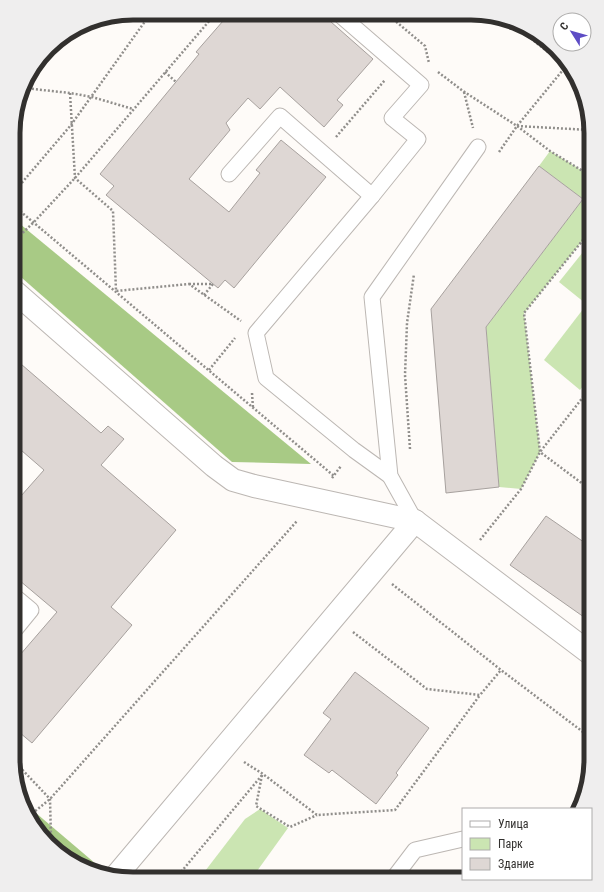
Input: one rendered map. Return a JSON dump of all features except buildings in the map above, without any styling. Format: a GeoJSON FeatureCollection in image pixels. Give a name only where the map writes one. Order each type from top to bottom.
{"type":"FeatureCollection","features":[{"type":"Feature","properties":{"kind":"street"},"geometry":{"type":"LineString","coordinates":[[20,296],[214,466],[233,480],[254,486],[415,520],[584,649]]}},
{"type":"Feature","properties":{"kind":"street"},"geometry":{"type":"LineString","coordinates":[[120,871],[415,520]]}},
{"type":"Feature","properties":{"kind":"lane"},"geometry":{"type":"LineString","coordinates":[[346,20],[421,85],[392,118],[418,139],[372,196],[256,333],[266,378],[354,450],[390,476]]}},
{"type":"Feature","properties":{"kind":"lane"},"geometry":{"type":"LineString","coordinates":[[229,174],[280,116],[372,196]]}},
{"type":"Feature","properties":{"kind":"lane"},"geometry":{"type":"LineString","coordinates":[[415,520],[390,476],[372,297],[478,147]]}},
{"type":"Feature","properties":{"kind":"lane"},"geometry":{"type":"LineString","coordinates":[[20,601],[31,610],[20,623]]}},
{"type":"Feature","properties":{"kind":"lane"},"geometry":{"type":"LineString","coordinates":[[398,872],[415,850],[462,839]]}},
{"type":"Feature","properties":{"kind":"path"},"geometry":{"type":"LineString","coordinates":[[20,185],[71,126],[146,20]]}},
{"type":"Feature","properties":{"kind":"path"},"geometry":{"type":"LineString","coordinates":[[20,235],[75,178],[210,20]]}},
{"type":"Feature","properties":{"kind":"path"},"geometry":{"type":"LineString","coordinates":[[395,20],[425,46],[429,64]]}},
{"type":"Feature","properties":{"kind":"path"},"geometry":{"type":"LineString","coordinates":[[525,34],[555,57]]}},
{"type":"Feature","properties":{"kind":"path"},"geometry":{"type":"LineString","coordinates":[[494,158],[516,126],[564,68]]}},
{"type":"Feature","properties":{"kind":"path"},"geometry":{"type":"LineString","coordinates":[[435,69],[550,152],[584,172]]}},
{"type":"Feature","properties":{"kind":"path"},"geometry":{"type":"LineString","coordinates":[[165,72],[176,82]]}},
{"type":"Feature","properties":{"kind":"path"},"geometry":{"type":"LineString","coordinates":[[333,140],[387,77]]}},
{"type":"Feature","properties":{"kind":"path"},"geometry":{"type":"LineString","coordinates":[[30,89],[92,97],[133,109]]}},
{"type":"Feature","properties":{"kind":"path"},"geometry":{"type":"LineString","coordinates":[[464,91],[478,147]]}},
{"type":"Feature","properties":{"kind":"path"},"geometry":{"type":"LineString","coordinates":[[70,93],[75,178],[113,211],[116,291]]}},
{"type":"Feature","properties":{"kind":"path"},"geometry":{"type":"LineString","coordinates":[[516,126],[584,130]]}},
{"type":"Feature","properties":{"kind":"path"},"geometry":{"type":"LineString","coordinates":[[20,211],[334,476]]}},
{"type":"Feature","properties":{"kind":"path"},"geometry":{"type":"LineString","coordinates":[[584,239],[524,313],[540,452],[584,485]]}},
{"type":"Feature","properties":{"kind":"path"},"geometry":{"type":"LineString","coordinates":[[410,452],[405,374],[407,323],[414,272]]}},
{"type":"Feature","properties":{"kind":"path"},"geometry":{"type":"LineString","coordinates":[[116,291],[189,284],[212,284],[204,295]]}},
{"type":"Feature","properties":{"kind":"path"},"geometry":{"type":"LineString","coordinates":[[189,284],[246,325]]}},
{"type":"Feature","properties":{"kind":"path"},"geometry":{"type":"LineString","coordinates":[[209,370],[237,336]]}},
{"type":"Feature","properties":{"kind":"path"},"geometry":{"type":"LineString","coordinates":[[476,545],[521,489],[540,452],[584,396]]}},
{"type":"Feature","properties":{"kind":"path"},"geometry":{"type":"LineString","coordinates":[[34,812],[50,799],[317,499],[354,450]]}},
{"type":"Feature","properties":{"kind":"path"},"geometry":{"type":"LineString","coordinates":[[374,570],[501,670],[584,733]]}},
{"type":"Feature","properties":{"kind":"path"},"geometry":{"type":"LineString","coordinates":[[334,618],[426,689],[480,695]]}},
{"type":"Feature","properties":{"kind":"path"},"geometry":{"type":"LineString","coordinates":[[262,774],[256,806],[290,827],[316,814],[396,810],[480,695],[501,670]]}},
{"type":"Feature","properties":{"kind":"path"},"geometry":{"type":"LineString","coordinates":[[223,748],[262,774],[316,814]]}},
{"type":"Feature","properties":{"kind":"path"},"geometry":{"type":"LineString","coordinates":[[21,769],[50,799],[51,837]]}},
{"type":"Feature","properties":{"kind":"path"},"geometry":{"type":"LineString","coordinates":[[181,872],[262,774]]}},
{"type":"Feature","properties":{"kind":"green space"},"geometry":{"type":"Polygon","coordinates":[[[550,151],[584,172],[584,239],[524,313],[540,452],[521,489],[499,487],[486,327],[583,199],[539,166],[550,151]]]}},
{"type":"Feature","properties":{"kind":"green space"},"geometry":{"type":"Polygon","coordinates":[[[20,224],[311,464],[232,462],[20,276],[20,224]]]}},
{"type":"Feature","properties":{"kind":"green space"},"geometry":{"type":"Polygon","coordinates":[[[584,251],[584,302],[559,282],[584,251]]]}},
{"type":"Feature","properties":{"kind":"green space"},"geometry":{"type":"Polygon","coordinates":[[[584,308],[584,385],[580,390],[544,360],[584,308]]]}},
{"type":"Feature","properties":{"kind":"green space"},"geometry":{"type":"Polygon","coordinates":[[[260,809],[288,828],[256,872],[204,872],[245,819],[260,809]]]}},
{"type":"Feature","properties":{"kind":"green space"},"geometry":{"type":"Polygon","coordinates":[[[33,810],[96,864],[95,865],[83,860],[58,844],[48,834],[33,810]]]}}]}
